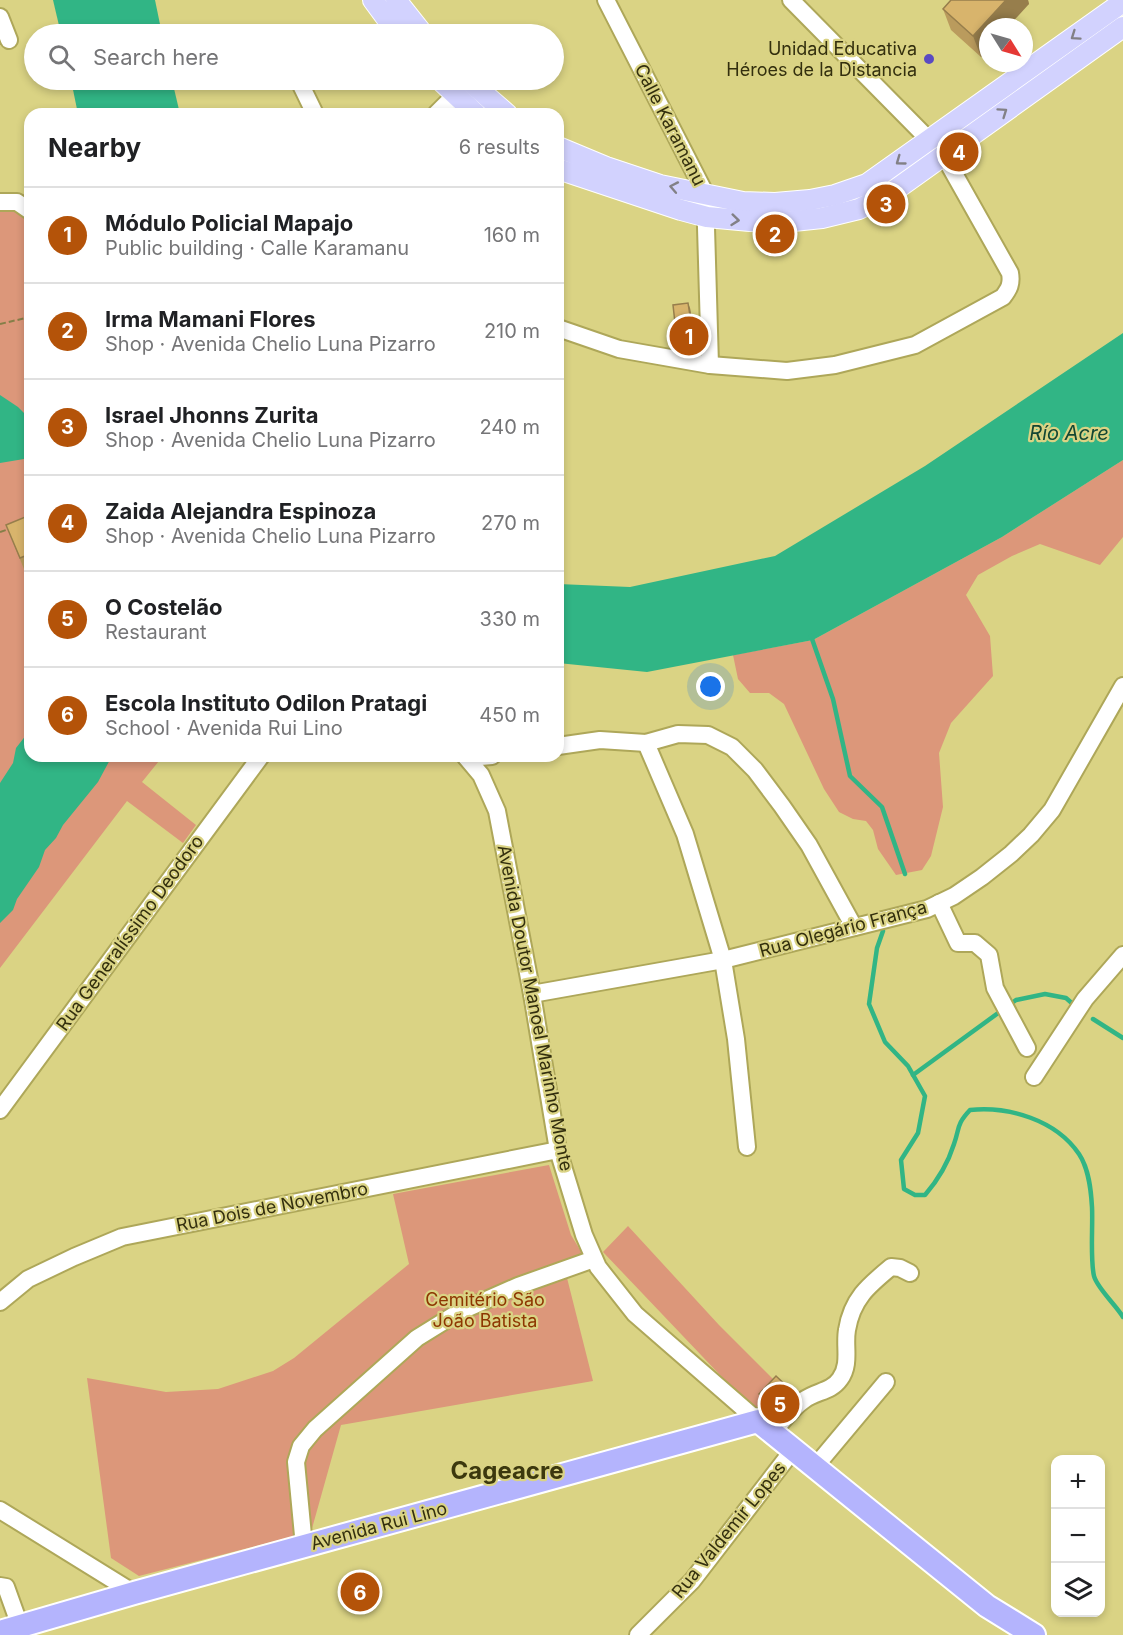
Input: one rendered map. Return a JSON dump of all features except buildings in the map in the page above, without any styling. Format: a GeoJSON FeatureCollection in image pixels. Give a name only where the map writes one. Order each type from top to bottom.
{"type":"FeatureCollection","features":[{"type":"Feature","properties":{"kind":"highway","name":"Avenida Doutor Manoel Marinho Monte"},"geometry":{"type":"LineString","coordinates":[[765,1427],[987,1606],[1034,1635]]}},
{"type":"Feature","properties":{"kind":"highway","name":"Avenida Rui Lino"},"geometry":{"type":"LineString","coordinates":[[10,1629],[304,1546],[765,1427]]}},
{"type":"Feature","properties":{"kind":"main road"},"geometry":{"type":"LineString","coordinates":[[373,0],[391,24]]}},
{"type":"Feature","properties":{"kind":"main road"},"geometry":{"type":"LineString","coordinates":[[396,0],[415,24]]}},
{"type":"Feature","properties":{"kind":"main road"},"geometry":{"type":"LineString","coordinates":[[564,150],[606,167],[660,185],[743,202],[775,203],[835,195],[867,184],[1123,2]]}},
{"type":"Feature","properties":{"kind":"main road"},"geometry":{"type":"LineString","coordinates":[[564,171],[707,217],[784,222],[822,218],[860,209],[891,193],[1123,27]]}},
{"type":"Feature","properties":{"kind":"main road"},"geometry":{"type":"LineString","coordinates":[[450,90],[469,108]]}},
{"type":"Feature","properties":{"kind":"main road"},"geometry":{"type":"LineString","coordinates":[[479,90],[500,108]]}},
{"type":"Feature","properties":{"kind":"street"},"geometry":{"type":"LineString","coordinates":[[564,330],[619,349],[710,365],[787,370],[835,365],[915,345],[1003,297],[1011,286],[1010,273],[943,154],[791,0]]}},
{"type":"Feature","properties":{"kind":"street","name":"Calle Karamanu"},"geometry":{"type":"LineString","coordinates":[[613,2],[705,193],[710,365]]}},
{"type":"Feature","properties":{"kind":"street"},"geometry":{"type":"LineString","coordinates":[[0,16],[9,40]]}},
{"type":"Feature","properties":{"kind":"street"},"geometry":{"type":"LineString","coordinates":[[303,90],[312,108]]}},
{"type":"Feature","properties":{"kind":"street"},"geometry":{"type":"LineString","coordinates":[[442,108],[455,95]]}},
{"type":"Feature","properties":{"kind":"street"},"geometry":{"type":"LineString","coordinates":[[2,202],[17,202],[24,207]]}},
{"type":"Feature","properties":{"kind":"street","name":"Rua Olegário França"},"geometry":{"type":"LineString","coordinates":[[532,994],[723,960],[927,909],[954,896],[1011,854],[1052,810],[1123,686]]}},
{"type":"Feature","properties":{"kind":"street"},"geometry":{"type":"LineString","coordinates":[[564,745],[600,740],[646,743],[678,734],[708,735],[732,747],[755,770],[809,845],[854,927]]}},
{"type":"Feature","properties":{"kind":"street"},"geometry":{"type":"LineString","coordinates":[[646,743],[685,834],[723,960],[736,1038],[747,1147]]}},
{"type":"Feature","properties":{"kind":"street","name":"Rua Generalíssimo Deodoro"},"geometry":{"type":"LineString","coordinates":[[0,1110],[7,1089],[256,762]]}},
{"type":"Feature","properties":{"kind":"street","name":"Avenida Doutor Manoel Marinho Monte"},"geometry":{"type":"LineString","coordinates":[[470,762],[481,775],[497,811],[532,994],[558,1150],[584,1235],[597,1267],[635,1314],[765,1427]]}},
{"type":"Feature","properties":{"kind":"street"},"geometry":{"type":"LineString","coordinates":[[939,903],[958,943],[975,943],[989,955],[995,988],[1027,1048]]}},
{"type":"Feature","properties":{"kind":"street"},"geometry":{"type":"LineString","coordinates":[[1034,1077],[1084,999],[1123,955]]}},
{"type":"Feature","properties":{"kind":"street","name":"Rua Dois de Novembro"},"geometry":{"type":"LineString","coordinates":[[0,1302],[28,1279],[122,1237],[558,1150]]}},
{"type":"Feature","properties":{"kind":"street"},"geometry":{"type":"LineString","coordinates":[[304,1546],[296,1462],[301,1446],[315,1429],[417,1338],[459,1312],[518,1286],[594,1258]]}},
{"type":"Feature","properties":{"kind":"street"},"geometry":{"type":"LineString","coordinates":[[765,1427],[807,1398],[827,1391],[838,1382],[844,1373],[847,1360],[847,1330],[864,1290],[891,1267],[910,1273]]}},
{"type":"Feature","properties":{"kind":"street"},"geometry":{"type":"LineString","coordinates":[[814,1468],[886,1382]]}},
{"type":"Feature","properties":{"kind":"street","name":"Rua Valdemir Lopes"},"geometry":{"type":"LineString","coordinates":[[638,1635],[692,1581],[793,1450]]}},
{"type":"Feature","properties":{"kind":"street"},"geometry":{"type":"LineString","coordinates":[[0,1510],[134,1593]]}},
{"type":"Feature","properties":{"kind":"street"},"geometry":{"type":"LineString","coordinates":[[0,1586],[6,1587],[10,1629]]}},
{"type":"Feature","properties":{"kind":"path"},"geometry":{"type":"LineString","coordinates":[[0,324],[24,318]]}},
{"type":"Feature","properties":{"kind":"path"},"geometry":{"type":"LineString","coordinates":[[0,532],[18,526]]}},
{"type":"Feature","properties":{"kind":"green space"},"geometry":{"type":"Polygon","coordinates":[[[24,194],[24,762],[158,762],[142,782],[196,825],[183,843],[127,801],[0,968],[0,203],[24,194]]]}},
{"type":"Feature","properties":{"kind":"green space"},"geometry":{"type":"Polygon","coordinates":[[[1123,460],[1123,537],[1100,565],[1040,544],[978,575],[966,595],[990,636],[993,676],[951,723],[939,753],[943,807],[931,856],[922,870],[896,875],[878,849],[873,830],[866,821],[853,819],[839,812],[824,789],[784,704],[769,693],[750,693],[738,679],[733,655],[813,640],[1002,537],[1123,460]]]}},
{"type":"Feature","properties":{"kind":"green space","name":"Cemitério São João Batista"},"geometry":{"type":"Polygon","coordinates":[[[549,1165],[571,1235],[582,1253],[566,1274],[593,1381],[341,1425],[311,1532],[139,1576],[111,1558],[87,1378],[166,1392],[218,1389],[273,1371],[294,1358],[409,1264],[393,1194],[549,1165]]]}},
{"type":"Feature","properties":{"kind":"green space"},"geometry":{"type":"Polygon","coordinates":[[[628,1226],[719,1325],[779,1385],[756,1408],[740,1396],[603,1252],[628,1226]]]}},
{"type":"Feature","properties":{"kind":"water"},"geometry":{"type":"Polygon","coordinates":[[[53,0],[155,0],[160,24],[59,24],[53,0]]]}},
{"type":"Feature","properties":{"kind":"water"},"geometry":{"type":"Polygon","coordinates":[[[73,90],[174,90],[179,108],[77,108],[73,90]]]}},
{"type":"Feature","properties":{"kind":"water","name":"Río Acre"},"geometry":{"type":"Polygon","coordinates":[[[1123,333],[1123,460],[1002,537],[813,640],[647,672],[564,664],[564,584],[630,587],[775,556],[925,466],[1123,333]]]}},
{"type":"Feature","properties":{"kind":"water"},"geometry":{"type":"Polygon","coordinates":[[[0,395],[24,413],[24,459],[0,463],[0,395]]]}},
{"type":"Feature","properties":{"kind":"water"},"geometry":{"type":"Polygon","coordinates":[[[24,738],[24,762],[109,762],[98,782],[45,850],[39,867],[17,899],[13,910],[0,923],[0,783],[13,763],[16,748],[24,738]]]}},
{"type":"Feature","properties":{"kind":"waterway"},"geometry":{"type":"LineString","coordinates":[[811,636],[833,699],[850,776],[882,807],[905,874]]}},
{"type":"Feature","properties":{"kind":"waterway"},"geometry":{"type":"LineString","coordinates":[[883,931],[877,948],[869,1004],[885,1042],[908,1066],[925,1096],[918,1133],[901,1160],[904,1189],[915,1195],[925,1195],[946,1165],[960,1123],[970,1110],[1000,1110],[1016,1113],[1045,1124],[1069,1142],[1085,1166],[1092,1200],[1094,1276],[1123,1317]]}},
{"type":"Feature","properties":{"kind":"waterway"},"geometry":{"type":"LineString","coordinates":[[913,1075],[1016,1000],[1045,994],[1066,998],[1074,1005]]}},
{"type":"Feature","properties":{"kind":"waterway"},"geometry":{"type":"LineString","coordinates":[[1093,1019],[1123,1038]]}},
{"type":"Feature","properties":{"kind":"place","name":"Unidad Educativa Héroes de la Distancia"},"geometry":{"type":"Point","coordinates":[929,59]}},
{"type":"Feature","properties":{"kind":"place","name":"Zaida Alejandra Espinoza"},"geometry":{"type":"Point","coordinates":[959,152]}},
{"type":"Feature","properties":{"kind":"place","name":"Israel Jhonns Zurita"},"geometry":{"type":"Point","coordinates":[886,204]}},
{"type":"Feature","properties":{"kind":"place","name":"Irma Mamani Flores"},"geometry":{"type":"Point","coordinates":[775,234]}},
{"type":"Feature","properties":{"kind":"place","name":"Módulo Policial Mapajo"},"geometry":{"type":"Point","coordinates":[689,336]}},
{"type":"Feature","properties":{"kind":"place","name":"O Costelão"},"geometry":{"type":"Point","coordinates":[780,1404]}},
{"type":"Feature","properties":{"kind":"place","name":"Escola Instituto Odilon Pratagi"},"geometry":{"type":"Point","coordinates":[360,1592]}},
{"type":"Feature","properties":{"kind":"district","name":"Cageacre"},"geometry":{"type":"Point","coordinates":[507,1471]}}]}
